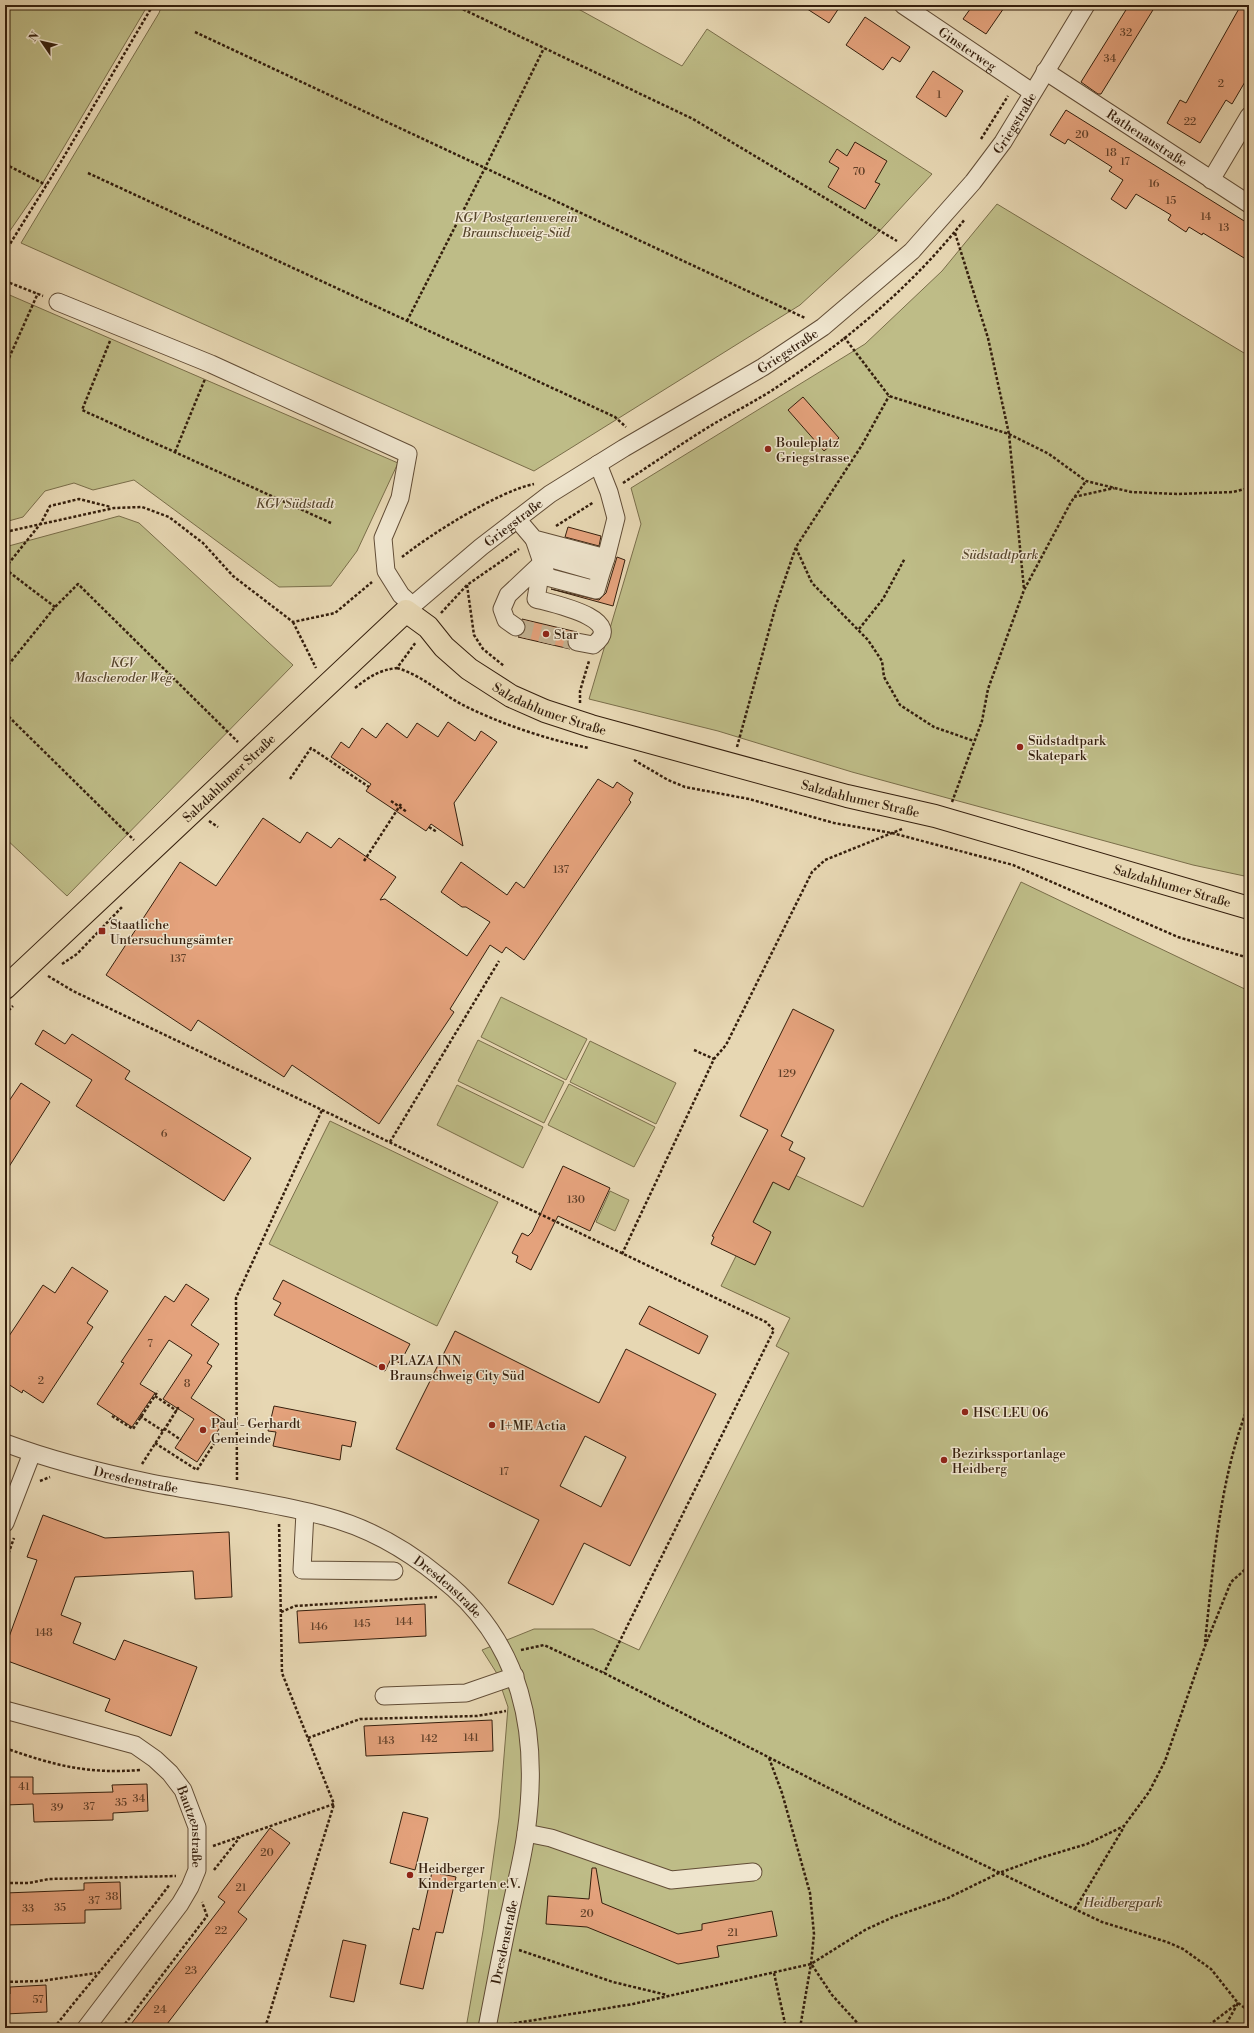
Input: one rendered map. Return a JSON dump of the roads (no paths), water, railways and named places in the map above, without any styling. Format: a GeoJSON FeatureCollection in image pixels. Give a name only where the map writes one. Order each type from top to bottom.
{"type":"FeatureCollection","features":[{"type":"Feature","properties":{"kind":"main road","name":"Salzdahlumer Straße"},"geometry":{"type":"LineString","coordinates":[[5,988],[409,608],[428,627],[444,647],[469,669],[528,704],[591,726],[847,796],[934,816],[1249,908]]}},
{"type":"Feature","properties":{"kind":"street","name":"Ginsterweg"},"geometry":{"type":"LineString","coordinates":[[903,5],[1032,92]]}},
{"type":"Feature","properties":{"kind":"street","name":"Griegstraße"},"geometry":{"type":"LineString","coordinates":[[409,608],[517,519],[550,494],[763,367],[823,327],[912,251],[973,182],[1002,142],[1086,5]]}},
{"type":"Feature","properties":{"kind":"street","name":"Rathenaustraße"},"geometry":{"type":"LineString","coordinates":[[1045,71],[1249,204]]}},
{"type":"Feature","properties":{"kind":"street"},"geometry":{"type":"LineString","coordinates":[[1211,180],[1249,116]]}},
{"type":"Feature","properties":{"kind":"street"},"geometry":{"type":"LineString","coordinates":[[58,302],[118,324],[211,364],[408,454],[400,498],[383,538],[386,571],[409,608]]}},
{"type":"Feature","properties":{"kind":"street"},"geometry":{"type":"LineString","coordinates":[[517,519],[534,539],[548,577],[596,590],[616,518],[609,492],[598,464]]}},
{"type":"Feature","properties":{"kind":"street"},"geometry":{"type":"LineString","coordinates":[[534,539],[603,566]]}},
{"type":"Feature","properties":{"kind":"street"},"geometry":{"type":"LineString","coordinates":[[516,627],[506,620],[502,609],[508,595],[542,563]]}},
{"type":"Feature","properties":{"kind":"street"},"geometry":{"type":"LineString","coordinates":[[542,563],[536,599],[588,615],[598,622],[602,634],[597,642],[593,645],[577,642]]}},
{"type":"Feature","properties":{"kind":"street","name":"Dresdenstraße"},"geometry":{"type":"LineString","coordinates":[[5,1443],[62,1463],[150,1483],[238,1498],[305,1512],[349,1524],[379,1537],[429,1568],[462,1596],[492,1631],[515,1676],[530,1735],[531,1759],[530,1796],[526,1833],[503,1946],[492,2027]]}},
{"type":"Feature","properties":{"kind":"street"},"geometry":{"type":"LineString","coordinates":[[10,1529],[32,1453]]}},
{"type":"Feature","properties":{"kind":"street"},"geometry":{"type":"LineString","coordinates":[[305,1512],[302,1570],[394,1571]]}},
{"type":"Feature","properties":{"kind":"street"},"geometry":{"type":"LineString","coordinates":[[384,1696],[466,1693],[515,1676]]}},
{"type":"Feature","properties":{"kind":"street","name":"Bautzenstraße"},"geometry":{"type":"LineString","coordinates":[[5,1710],[135,1745],[155,1759],[170,1773],[183,1790],[205,1850],[190,1887],[180,1904],[86,2028]]}},
{"type":"Feature","properties":{"kind":"street"},"geometry":{"type":"LineString","coordinates":[[526,1833],[550,1838],[671,1880],[753,1872]]}},
{"type":"Feature","properties":{"kind":"tunnel"},"geometry":{"type":"LineString","coordinates":[[516,627],[577,642]]}},
{"type":"Feature","properties":{"kind":"place","name":"Bouleplatz Griegstrasse"},"geometry":{"type":"Point","coordinates":[768,449]}},
{"type":"Feature","properties":{"kind":"place","name":"Star"},"geometry":{"type":"Point","coordinates":[546,634]}},
{"type":"Feature","properties":{"kind":"place","name":"Südstadtpark Skatepark"},"geometry":{"type":"Point","coordinates":[1020,747]}},
{"type":"Feature","properties":{"kind":"place","name":"Staatliche Untersuchungsämter"},"geometry":{"type":"Point","coordinates":[102,931]}},
{"type":"Feature","properties":{"kind":"place","name":"PLAZA INN Braunschweig City Süd"},"geometry":{"type":"Point","coordinates":[382,1367]}},
{"type":"Feature","properties":{"kind":"place","name":"HSC LEU 06"},"geometry":{"type":"Point","coordinates":[965,1412]}},
{"type":"Feature","properties":{"kind":"place","name":"I+ME Actia"},"geometry":{"type":"Point","coordinates":[492,1425]}},
{"type":"Feature","properties":{"kind":"place","name":"Paul - Gerhardt Gemeinde"},"geometry":{"type":"Point","coordinates":[203,1430]}},
{"type":"Feature","properties":{"kind":"place","name":"Bezirkssportanlage Heidberg"},"geometry":{"type":"Point","coordinates":[944,1460]}},
{"type":"Feature","properties":{"kind":"place","name":"Heidberger Kindergarten e.V."},"geometry":{"type":"Point","coordinates":[410,1875]}},
{"type":"Feature","properties":{"kind":"park label","name":"KGV Postgartenverein Braunschweig-Süd"},"geometry":{"type":"Point","coordinates":[516,224]}},
{"type":"Feature","properties":{"kind":"park label","name":"KGV Südstadt"},"geometry":{"type":"Point","coordinates":[295,503]}},
{"type":"Feature","properties":{"kind":"park label","name":"Südstadtpark"},"geometry":{"type":"Point","coordinates":[1000,554]}},
{"type":"Feature","properties":{"kind":"park label","name":"KGV Mascheroder Weg"},"geometry":{"type":"Point","coordinates":[123,670]}},
{"type":"Feature","properties":{"kind":"park label","name":"Heidbergpark"},"geometry":{"type":"Point","coordinates":[1123,1902]}}]}
